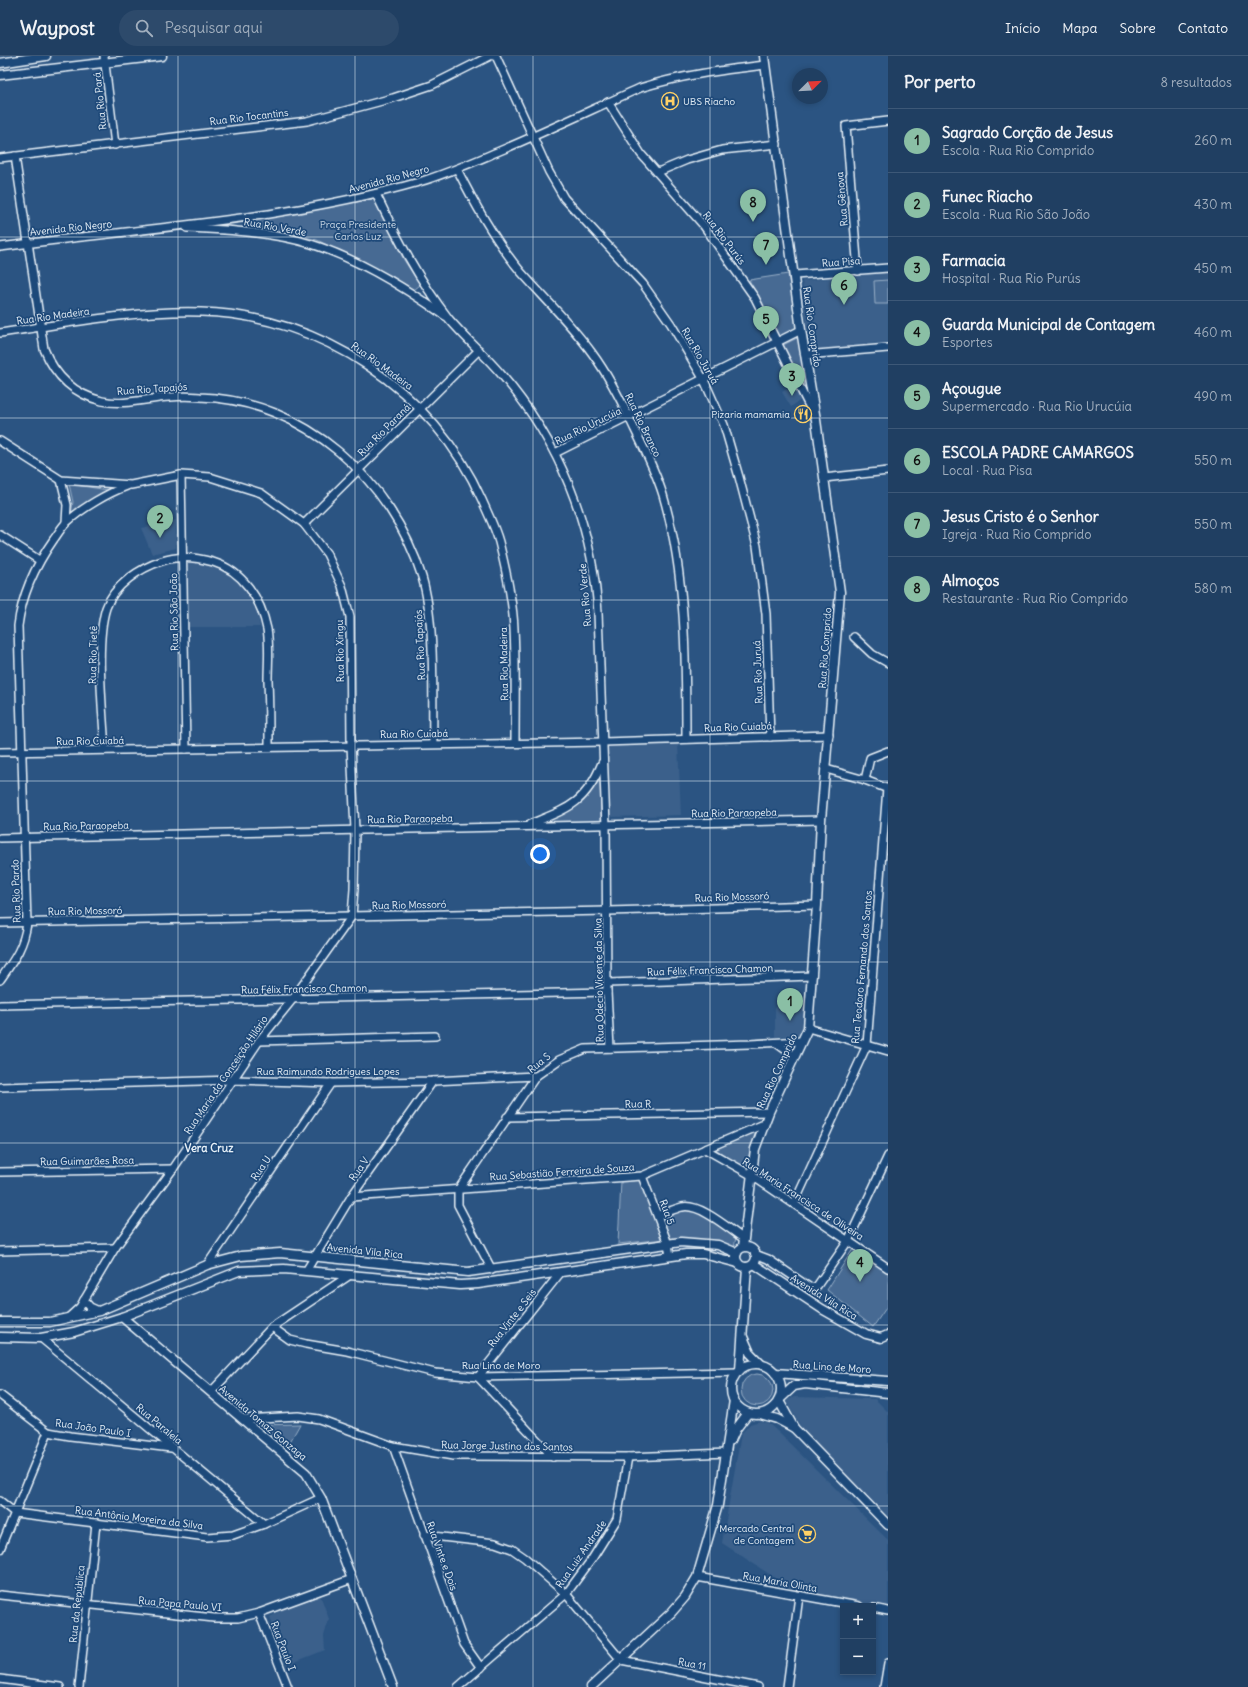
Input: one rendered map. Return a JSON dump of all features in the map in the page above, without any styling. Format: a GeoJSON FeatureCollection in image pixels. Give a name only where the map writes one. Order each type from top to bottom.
{"type":"FeatureCollection","features":[{"type":"Feature","properties":{"kind":"street"},"geometry":{"type":"LineString","coordinates":[[0,63],[46,56]]}},
{"type":"Feature","properties":{"kind":"street"},"geometry":{"type":"LineString","coordinates":[[0,75],[105,59],[162,56]]}},
{"type":"Feature","properties":{"kind":"street","name":"Rua Rio Tocantins"},"geometry":{"type":"LineString","coordinates":[[0,158],[115,145],[314,119],[393,98],[432,85],[490,56]]}},
{"type":"Feature","properties":{"kind":"street","name":"Rua Rio Juruá"},"geometry":{"type":"LineString","coordinates":[[496,56],[548,172],[564,198],[642,284],[671,324],[704,380],[724,425],[757,546],[766,614],[770,737]]}},
{"type":"Feature","properties":{"kind":"street","name":"Rua Rio Comprido"},"geometry":{"type":"LineString","coordinates":[[738,1263],[743,1244],[755,1149],[769,1112],[808,1028],[817,905],[820,820],[829,735],[840,592],[816,420],[801,330],[795,275],[764,56]]}},
{"type":"Feature","properties":{"kind":"street","name":"Rua Rio Pará"},"geometry":{"type":"LineString","coordinates":[[105,59],[115,145]]}},
{"type":"Feature","properties":{"kind":"street","name":"Avenida Rio Negro"},"geometry":{"type":"LineString","coordinates":[[0,247],[173,227],[302,208],[376,194],[421,182],[458,169],[640,88],[667,79],[704,72],[765,65]]}},
{"type":"Feature","properties":{"kind":"street","name":"Rua Rio Purús"},"geometry":{"type":"LineString","coordinates":[[608,102],[641,154],[704,226],[755,298],[816,420]]}},
{"type":"Feature","properties":{"kind":"street","name":"Rua Gênova"},"geometry":{"type":"LineString","coordinates":[[858,271],[846,126],[888,121]]}},
{"type":"Feature","properties":{"kind":"street"},"geometry":{"type":"LineString","coordinates":[[658,172],[687,160],[722,150],[777,144]]}},
{"type":"Feature","properties":{"kind":"street","name":"Rua Rio Tapajós"},"geometry":{"type":"LineString","coordinates":[[15,156],[39,327],[50,366],[61,380],[74,390],[90,398],[104,402],[127,402],[170,397],[201,397],[230,400],[266,410],[300,425],[329,443],[359,469],[382,496],[399,523],[412,549],[422,578],[429,610],[433,744]]}},
{"type":"Feature","properties":{"kind":"street","name":"Rua Rio Branco"},"geometry":{"type":"LineString","coordinates":[[458,169],[476,205],[496,238],[520,271],[544,295],[593,354],[629,417],[652,466],[663,495],[671,530],[682,599],[686,642],[686,739]]}},
{"type":"Feature","properties":{"kind":"street"},"geometry":{"type":"LineString","coordinates":[[376,194],[402,248],[425,285],[422,292],[416,295]]}},
{"type":"Feature","properties":{"kind":"street"},"geometry":{"type":"LineString","coordinates":[[238,217],[239,227],[243,231]]}},
{"type":"Feature","properties":{"kind":"street","name":"Rua Rio Verde"},"geometry":{"type":"LineString","coordinates":[[173,227],[243,231],[310,244],[357,263],[416,295],[450,319]]}},
{"type":"Feature","properties":{"kind":"street","name":"Rua Pisa"},"geometry":{"type":"LineString","coordinates":[[795,275],[888,268]]}},
{"type":"Feature","properties":{"kind":"street","name":"Rua Rio Verde"},"geometry":{"type":"LineString","coordinates":[[425,285],[450,319],[501,374],[532,415],[555,453],[578,506],[592,559],[597,587],[608,911]]}},
{"type":"Feature","properties":{"kind":"street","name":"Rua Rio Madeira"},"geometry":{"type":"LineString","coordinates":[[0,333],[125,316],[194,312],[223,314],[262,320],[308,334],[337,347],[400,389],[420,409],[466,467],[478,491],[498,540],[508,586],[514,629],[515,743]]}},
{"type":"Feature","properties":{"kind":"street","name":"Rua Rio Urucúia"},"geometry":{"type":"LineString","coordinates":[[555,453],[704,380],[801,330]]}},
{"type":"Feature","properties":{"kind":"street"},"geometry":{"type":"LineString","coordinates":[[805,355],[888,348]]}},
{"type":"Feature","properties":{"kind":"street","name":"Rua Rio Paraná"},"geometry":{"type":"LineString","coordinates":[[304,524],[479,350]]}},
{"type":"Feature","properties":{"kind":"street","name":"Rua Rio Xingu"},"geometry":{"type":"LineString","coordinates":[[0,441],[61,480],[131,485],[181,475],[210,477],[261,493],[304,524],[327,554],[342,586],[350,617],[351,745],[355,830]]}},
{"type":"Feature","properties":{"kind":"street"},"geometry":{"type":"LineString","coordinates":[[824,478],[888,470]]}},
{"type":"Feature","properties":{"kind":"street","name":"Rua Rio São João"},"geometry":{"type":"LineString","coordinates":[[181,475],[186,749]]}},
{"type":"Feature","properties":{"kind":"street"},"geometry":{"type":"LineString","coordinates":[[61,480],[67,505],[66,522]]}},
{"type":"Feature","properties":{"kind":"street","name":"Rua Rio Pardo"},"geometry":{"type":"LineString","coordinates":[[0,980],[20,951],[25,939],[28,922],[21,752],[18,626],[20,608],[26,588],[39,560],[66,522],[115,490],[131,485]]}},
{"type":"Feature","properties":{"kind":"street"},"geometry":{"type":"LineString","coordinates":[[0,535],[39,560]]}},
{"type":"Feature","properties":{"kind":"street","name":"Rua Rio Tietê"},"geometry":{"type":"LineString","coordinates":[[105,750],[101,653],[103,627],[107,607],[118,589],[132,576],[148,565],[182,557],[200,558],[220,564],[237,574],[252,591],[262,610],[268,630],[269,747]]}},
{"type":"Feature","properties":{"kind":"street"},"geometry":{"type":"LineString","coordinates":[[854,637],[872,654],[888,663]]}},
{"type":"Feature","properties":{"kind":"street","name":"Rua Rio Cuiabá"},"geometry":{"type":"LineString","coordinates":[[0,752],[603,742],[829,735]]}},
{"type":"Feature","properties":{"kind":"street"},"geometry":{"type":"LineString","coordinates":[[865,780],[870,758],[888,751]]}},
{"type":"Feature","properties":{"kind":"street"},"geometry":{"type":"LineString","coordinates":[[526,826],[561,812],[582,798],[590,788],[603,761]]}},
{"type":"Feature","properties":{"kind":"street"},"geometry":{"type":"LineString","coordinates":[[826,769],[865,780],[887,789]]}},
{"type":"Feature","properties":{"kind":"street","name":"Rua Teodoro Fernando dos Santos"},"geometry":{"type":"LineString","coordinates":[[794,1204],[867,1045],[887,789]]}},
{"type":"Feature","properties":{"kind":"street","name":"Rua Rio Paraopeba"},"geometry":{"type":"LineString","coordinates":[[0,838],[526,826],[606,826],[820,820]]}},
{"type":"Feature","properties":{"kind":"street"},"geometry":{"type":"LineString","coordinates":[[352,916],[355,830]]}},
{"type":"Feature","properties":{"kind":"street","name":"Rua Rio Mossoró"},"geometry":{"type":"LineString","coordinates":[[0,923],[608,911],[817,905]]}},
{"type":"Feature","properties":{"kind":"street","name":"Rua Odecio Vicente da Silva"},"geometry":{"type":"LineString","coordinates":[[608,911],[610,1048]]}},
{"type":"Feature","properties":{"kind":"street","name":"Rua Maria da Conceição Hilário"},"geometry":{"type":"LineString","coordinates":[[67,1320],[80,1307],[115,1248],[174,1169],[259,1041],[292,1000],[352,916]]}},
{"type":"Feature","properties":{"kind":"street","name":"Rua Félix Francisco Chamon"},"geometry":{"type":"LineString","coordinates":[[608,983],[812,976]]}},
{"type":"Feature","properties":{"kind":"street","name":"Rua Félix Francisco Chamon"},"geometry":{"type":"LineString","coordinates":[[0,1005],[292,1000],[608,992]]}},
{"type":"Feature","properties":{"kind":"street"},"geometry":{"type":"LineString","coordinates":[[808,1028],[888,1051]]}},
{"type":"Feature","properties":{"kind":"street"},"geometry":{"type":"LineString","coordinates":[[259,1041],[436,1036]]}},
{"type":"Feature","properties":{"kind":"street","name":"Rua S"},"geometry":{"type":"LineString","coordinates":[[458,1190],[536,1076],[559,1060],[585,1049],[801,1041]]}},
{"type":"Feature","properties":{"kind":"street"},"geometry":{"type":"LineString","coordinates":[[776,1043],[794,1056]]}},
{"type":"Feature","properties":{"kind":"street","name":"Rua Raimundo Rodrigues Lopes"},"geometry":{"type":"LineString","coordinates":[[0,1087],[234,1080],[332,1083],[432,1081],[536,1076]]}},
{"type":"Feature","properties":{"kind":"street","name":"Rua V"},"geometry":{"type":"LineString","coordinates":[[306,1271],[351,1197],[432,1081]]}},
{"type":"Feature","properties":{"kind":"street","name":"Rua U"},"geometry":{"type":"LineString","coordinates":[[208,1265],[332,1083]]}},
{"type":"Feature","properties":{"kind":"street","name":"Rua R"},"geometry":{"type":"LineString","coordinates":[[507,1117],[769,1112]]}},
{"type":"Feature","properties":{"kind":"street","name":"Rua Sebastião Ferreira de Souza"},"geometry":{"type":"LineString","coordinates":[[351,1197],[642,1176],[764,1124]]}},
{"type":"Feature","properties":{"kind":"street","name":"Rua Maria Francisca de Oliveira"},"geometry":{"type":"LineString","coordinates":[[705,1149],[751,1176],[888,1268]]}},
{"type":"Feature","properties":{"kind":"street"},"geometry":{"type":"LineString","coordinates":[[658,1215],[682,1207],[693,1207],[704,1212],[755,1254],[768,1259],[813,1288],[817,1286],[848,1241],[888,1156]]}},
{"type":"Feature","properties":{"kind":"street","name":"Rua Guimarães Rosa"},"geometry":{"type":"LineString","coordinates":[[0,1172],[174,1169]]}},
{"type":"Feature","properties":{"kind":"street","name":"Rua 5"},"geometry":{"type":"LineString","coordinates":[[642,1176],[658,1215],[668,1244],[670,1256]]}},
{"type":"Feature","properties":{"kind":"street"},"geometry":{"type":"LineString","coordinates":[[458,1190],[458,1205],[492,1270]]}},
{"type":"Feature","properties":{"kind":"street","name":"Avenida Vila Rica"},"geometry":{"type":"LineString","coordinates":[[0,1322],[50,1322],[67,1320],[99,1311],[208,1265],[241,1256],[280,1252],[468,1272],[492,1270],[681,1242],[743,1244]]}},
{"type":"Feature","properties":{"kind":"street"},"geometry":{"type":"LineString","coordinates":[[0,1251],[115,1248]]}},
{"type":"Feature","properties":{"kind":"street"},"geometry":{"type":"LineString","coordinates":[[0,1337],[42,1338],[74,1332],[122,1317],[239,1271],[258,1269],[306,1271],[460,1285],[478,1284],[670,1256],[703,1254],[738,1263]]}},
{"type":"Feature","properties":{"kind":"street"},"geometry":{"type":"LineString","coordinates":[[591,1687],[671,1613],[685,1597],[697,1577],[718,1505],[734,1400],[732,1386],[739,1371],[750,1266],[755,1254]]}},
{"type":"Feature","properties":{"kind":"street","name":"Avenida Vila Rica"},"geometry":{"type":"LineString","coordinates":[[738,1263],[750,1266],[866,1334],[881,1338],[888,1335]]}},
{"type":"Feature","properties":{"kind":"street","name":"Rua Vinte e Seis"},"geometry":{"type":"LineString","coordinates":[[478,1377],[561,1272]]}},
{"type":"Feature","properties":{"kind":"street"},"geometry":{"type":"LineString","coordinates":[[211,1392],[272,1326],[350,1275]]}},
{"type":"Feature","properties":{"kind":"street"},"geometry":{"type":"LineString","coordinates":[[84,1300],[90,1307],[99,1311]]}},
{"type":"Feature","properties":{"kind":"street","name":"Avenida Tomaz Gonzaga"},"geometry":{"type":"LineString","coordinates":[[122,1317],[306,1473],[322,1498],[393,1687]]}},
{"type":"Feature","properties":{"kind":"street","name":"Rua Lino de Moro"},"geometry":{"type":"LineString","coordinates":[[272,1326],[290,1340],[347,1351],[435,1373],[478,1377],[739,1371]]}},
{"type":"Feature","properties":{"kind":"street"},"geometry":{"type":"LineString","coordinates":[[742,1334],[750,1353],[762,1365],[775,1373],[781,1384],[779,1400],[771,1410],[760,1414]]}},
{"type":"Feature","properties":{"kind":"street","name":"Rua Paralela"},"geometry":{"type":"LineString","coordinates":[[42,1338],[171,1448],[264,1524]]}},
{"type":"Feature","properties":{"kind":"street"},"geometry":{"type":"LineString","coordinates":[[739,1371],[747,1366],[762,1365]]}},
{"type":"Feature","properties":{"kind":"street","name":"Rua Lino de Moro"},"geometry":{"type":"LineString","coordinates":[[775,1373],[888,1382]]}},
{"type":"Feature","properties":{"kind":"street"},"geometry":{"type":"LineString","coordinates":[[478,1377],[553,1457]]}},
{"type":"Feature","properties":{"kind":"street","name":"Rua Lino de Moro"},"geometry":{"type":"LineString","coordinates":[[779,1400],[794,1386],[804,1384],[886,1395]]}},
{"type":"Feature","properties":{"kind":"street","name":"Rua João Paulo I"},"geometry":{"type":"LineString","coordinates":[[0,1395],[48,1432],[171,1448]]}},
{"type":"Feature","properties":{"kind":"street"},"geometry":{"type":"LineString","coordinates":[[734,1400],[742,1410],[748,1413],[760,1414],[794,1428]]}},
{"type":"Feature","properties":{"kind":"street"},"geometry":{"type":"LineString","coordinates":[[779,1400],[794,1428],[888,1525]]}},
{"type":"Feature","properties":{"kind":"street"},"geometry":{"type":"LineString","coordinates":[[727,1451],[736,1429],[748,1413]]}},
{"type":"Feature","properties":{"kind":"street","name":"Rua Jorge Justino dos Santos"},"geometry":{"type":"LineString","coordinates":[[244,1419],[298,1416],[319,1419],[393,1446],[453,1456],[628,1457],[727,1451]]}},
{"type":"Feature","properties":{"kind":"street"},"geometry":{"type":"LineString","coordinates":[[0,1550],[48,1432]]}},
{"type":"Feature","properties":{"kind":"street","name":"Rua Vinte e Dois"},"geometry":{"type":"LineString","coordinates":[[393,1446],[464,1644],[481,1668]]}},
{"type":"Feature","properties":{"kind":"street","name":"Rua Luiz Andrade"},"geometry":{"type":"LineString","coordinates":[[458,1687],[566,1594],[592,1559],[617,1519],[628,1457]]}},
{"type":"Feature","properties":{"kind":"street","name":"Rua Antônio Moreira da Silva"},"geometry":{"type":"LineString","coordinates":[[15,1513],[207,1537],[233,1535],[264,1524],[322,1498]]}},
{"type":"Feature","properties":{"kind":"street"},"geometry":{"type":"LineString","coordinates":[[0,1501],[15,1513]]}},
{"type":"Feature","properties":{"kind":"street","name":"Rua da República"},"geometry":{"type":"LineString","coordinates":[[79,1687],[86,1604],[96,1522]]}},
{"type":"Feature","properties":{"kind":"street"},"geometry":{"type":"LineString","coordinates":[[424,1535],[495,1543],[512,1549],[525,1558],[566,1594],[621,1660]]}},
{"type":"Feature","properties":{"kind":"street","name":"Rua Maria Olinta"},"geometry":{"type":"LineString","coordinates":[[697,1577],[841,1603]]}},
{"type":"Feature","properties":{"kind":"street","name":"Rua Papa Paulo VI"},"geometry":{"type":"LineString","coordinates":[[0,1595],[214,1618],[238,1618],[260,1613],[352,1579]]}},
{"type":"Feature","properties":{"kind":"street"},"geometry":{"type":"LineString","coordinates":[[787,1687],[799,1596]]}},
{"type":"Feature","properties":{"kind":"street"},"geometry":{"type":"LineString","coordinates":[[876,1609],[888,1611]]}},
{"type":"Feature","properties":{"kind":"street","name":"Rua Paulo I"},"geometry":{"type":"LineString","coordinates":[[260,1613],[288,1687]]}},
{"type":"Feature","properties":{"kind":"street","name":"Rua 11"},"geometry":{"type":"LineString","coordinates":[[621,1660],[758,1687]]}},
{"type":"Feature","properties":{"kind":"street"},"geometry":{"type":"LineString","coordinates":[[884,1687],[888,1663]]}},
{"type":"Feature","properties":{"kind":"street"},"geometry":{"type":"LineString","coordinates":[[0,1679],[60,1687]]}},
{"type":"Feature","properties":{"kind":"shaded area"},"geometry":{"type":"Polygon","coordinates":[[[888,272],[888,342],[809,350],[802,281],[888,272]]]}},
{"type":"Feature","properties":{"kind":"shaded area"},"geometry":{"type":"Polygon","coordinates":[[[794,385],[802,399],[791,407],[782,392],[794,385]]]}},
{"type":"Feature","properties":{"kind":"shaded area"},"geometry":{"type":"Polygon","coordinates":[[[176,520],[176,548],[152,554],[141,528],[176,520]]]}},
{"type":"Feature","properties":{"kind":"shaded area"},"geometry":{"type":"Polygon","coordinates":[[[188,562],[200,562],[218,567],[234,576],[249,593],[258,611],[260,627],[188,627],[188,562]]]}},
{"type":"Feature","properties":{"kind":"shaded area"},"geometry":{"type":"Polygon","coordinates":[[[678,742],[681,815],[609,817],[606,745],[678,742]]]}},
{"type":"Feature","properties":{"kind":"shaded area"},"geometry":{"type":"Polygon","coordinates":[[[775,1006],[807,1007],[803,1035],[775,1037],[775,1006]]]}},
{"type":"Feature","properties":{"kind":"shaded area"},"geometry":{"type":"Polygon","coordinates":[[[794,1397],[875,1399],[888,1412],[888,1516],[804,1432],[786,1401],[794,1397]]]}},
{"type":"Feature","properties":{"kind":"shaded area"},"geometry":{"type":"Polygon","coordinates":[[[760,1421],[768,1423],[888,1540],[888,1607],[876,1605],[876,1603],[862,1603],[798,1593],[722,1543],[741,1434],[750,1424],[760,1421]]]}},
{"type":"Feature","properties":{"kind":"shaded area"},"geometry":{"type":"Polygon","coordinates":[[[319,1592],[329,1619],[324,1636],[325,1650],[287,1665],[270,1617],[292,1603],[319,1592]]]}},
{"type":"Feature","properties":{"kind":"green space","name":"Praça Presidente Carlos Luz"},"geometry":{"type":"Polygon","coordinates":[[[374,199],[404,260],[420,285],[414,290],[392,276],[317,240],[286,232],[246,227],[247,220],[374,199]]]}},
{"type":"Feature","properties":{"kind":"green space"},"geometry":{"type":"Polygon","coordinates":[[[788,274],[797,328],[779,338],[749,280],[788,274]]]}},
{"type":"Feature","properties":{"kind":"green space"},"geometry":{"type":"Polygon","coordinates":[[[888,280],[888,304],[875,304],[874,281],[888,280]]]}},
{"type":"Feature","properties":{"kind":"green space"},"geometry":{"type":"Polygon","coordinates":[[[799,337],[808,398],[783,345],[799,337]]]}},
{"type":"Feature","properties":{"kind":"green space"},"geometry":{"type":"Polygon","coordinates":[[[69,484],[108,490],[71,515],[73,502],[69,484]]]}},
{"type":"Feature","properties":{"kind":"green space"},"geometry":{"type":"Polygon","coordinates":[[[600,775],[601,823],[538,824],[574,806],[588,793],[600,775]]]}},
{"type":"Feature","properties":{"kind":"green space"},"geometry":{"type":"Polygon","coordinates":[[[761,1127],[750,1150],[747,1170],[711,1146],[761,1127]]]}},
{"type":"Feature","properties":{"kind":"green space"},"geometry":{"type":"Polygon","coordinates":[[[641,1178],[664,1239],[618,1244],[621,1181],[641,1178]]]}},
{"type":"Feature","properties":{"kind":"green space"},"geometry":{"type":"Polygon","coordinates":[[[692,1206],[736,1236],[734,1249],[671,1240],[662,1217],[692,1206]]]}},
{"type":"Feature","properties":{"kind":"green space"},"geometry":{"type":"Polygon","coordinates":[[[853,1249],[888,1273],[888,1305],[873,1327],[827,1290],[853,1249]]]}},
{"type":"Feature","properties":{"kind":"green space"},"geometry":{"type":"Polygon","coordinates":[[[754,1374],[760,1374],[770,1381],[773,1390],[772,1396],[766,1403],[760,1406],[754,1406],[744,1399],[741,1393],[741,1387],[748,1377],[754,1374]]]}},
{"type":"Feature","properties":{"kind":"green space"},"geometry":{"type":"Polygon","coordinates":[[[300,1424],[287,1447],[259,1425],[300,1424]]]}},
{"type":"Feature","properties":{"kind":"place","name":"UBS Riacho"},"geometry":{"type":"Point","coordinates":[670,101]}},
{"type":"Feature","properties":{"kind":"place","name":"Almoços"},"geometry":{"type":"Point","coordinates":[753,222]}},
{"type":"Feature","properties":{"kind":"place","name":"Jesus Cristo é o Senhor"},"geometry":{"type":"Point","coordinates":[766,265]}},
{"type":"Feature","properties":{"kind":"place","name":"ESCOLA PADRE CAMARGOS"},"geometry":{"type":"Point","coordinates":[844,305]}},
{"type":"Feature","properties":{"kind":"place","name":"Açougue"},"geometry":{"type":"Point","coordinates":[766,339]}},
{"type":"Feature","properties":{"kind":"place","name":"Farmacia"},"geometry":{"type":"Point","coordinates":[792,396]}},
{"type":"Feature","properties":{"kind":"place","name":"Pizaria mamamia"},"geometry":{"type":"Point","coordinates":[803,414]}},
{"type":"Feature","properties":{"kind":"place","name":"Funec Riacho"},"geometry":{"type":"Point","coordinates":[160,538]}},
{"type":"Feature","properties":{"kind":"place","name":"Sagrado Corção de Jesus"},"geometry":{"type":"Point","coordinates":[790,1021]}},
{"type":"Feature","properties":{"kind":"place","name":"Guarda Municipal de Contagem"},"geometry":{"type":"Point","coordinates":[860,1282]}},
{"type":"Feature","properties":{"kind":"place","name":"Mercado Central de Contagem"},"geometry":{"type":"Point","coordinates":[807,1534]}},
{"type":"Feature","properties":{"kind":"district","name":"Vera Cruz"},"geometry":{"type":"Point","coordinates":[209,1148]}}]}
